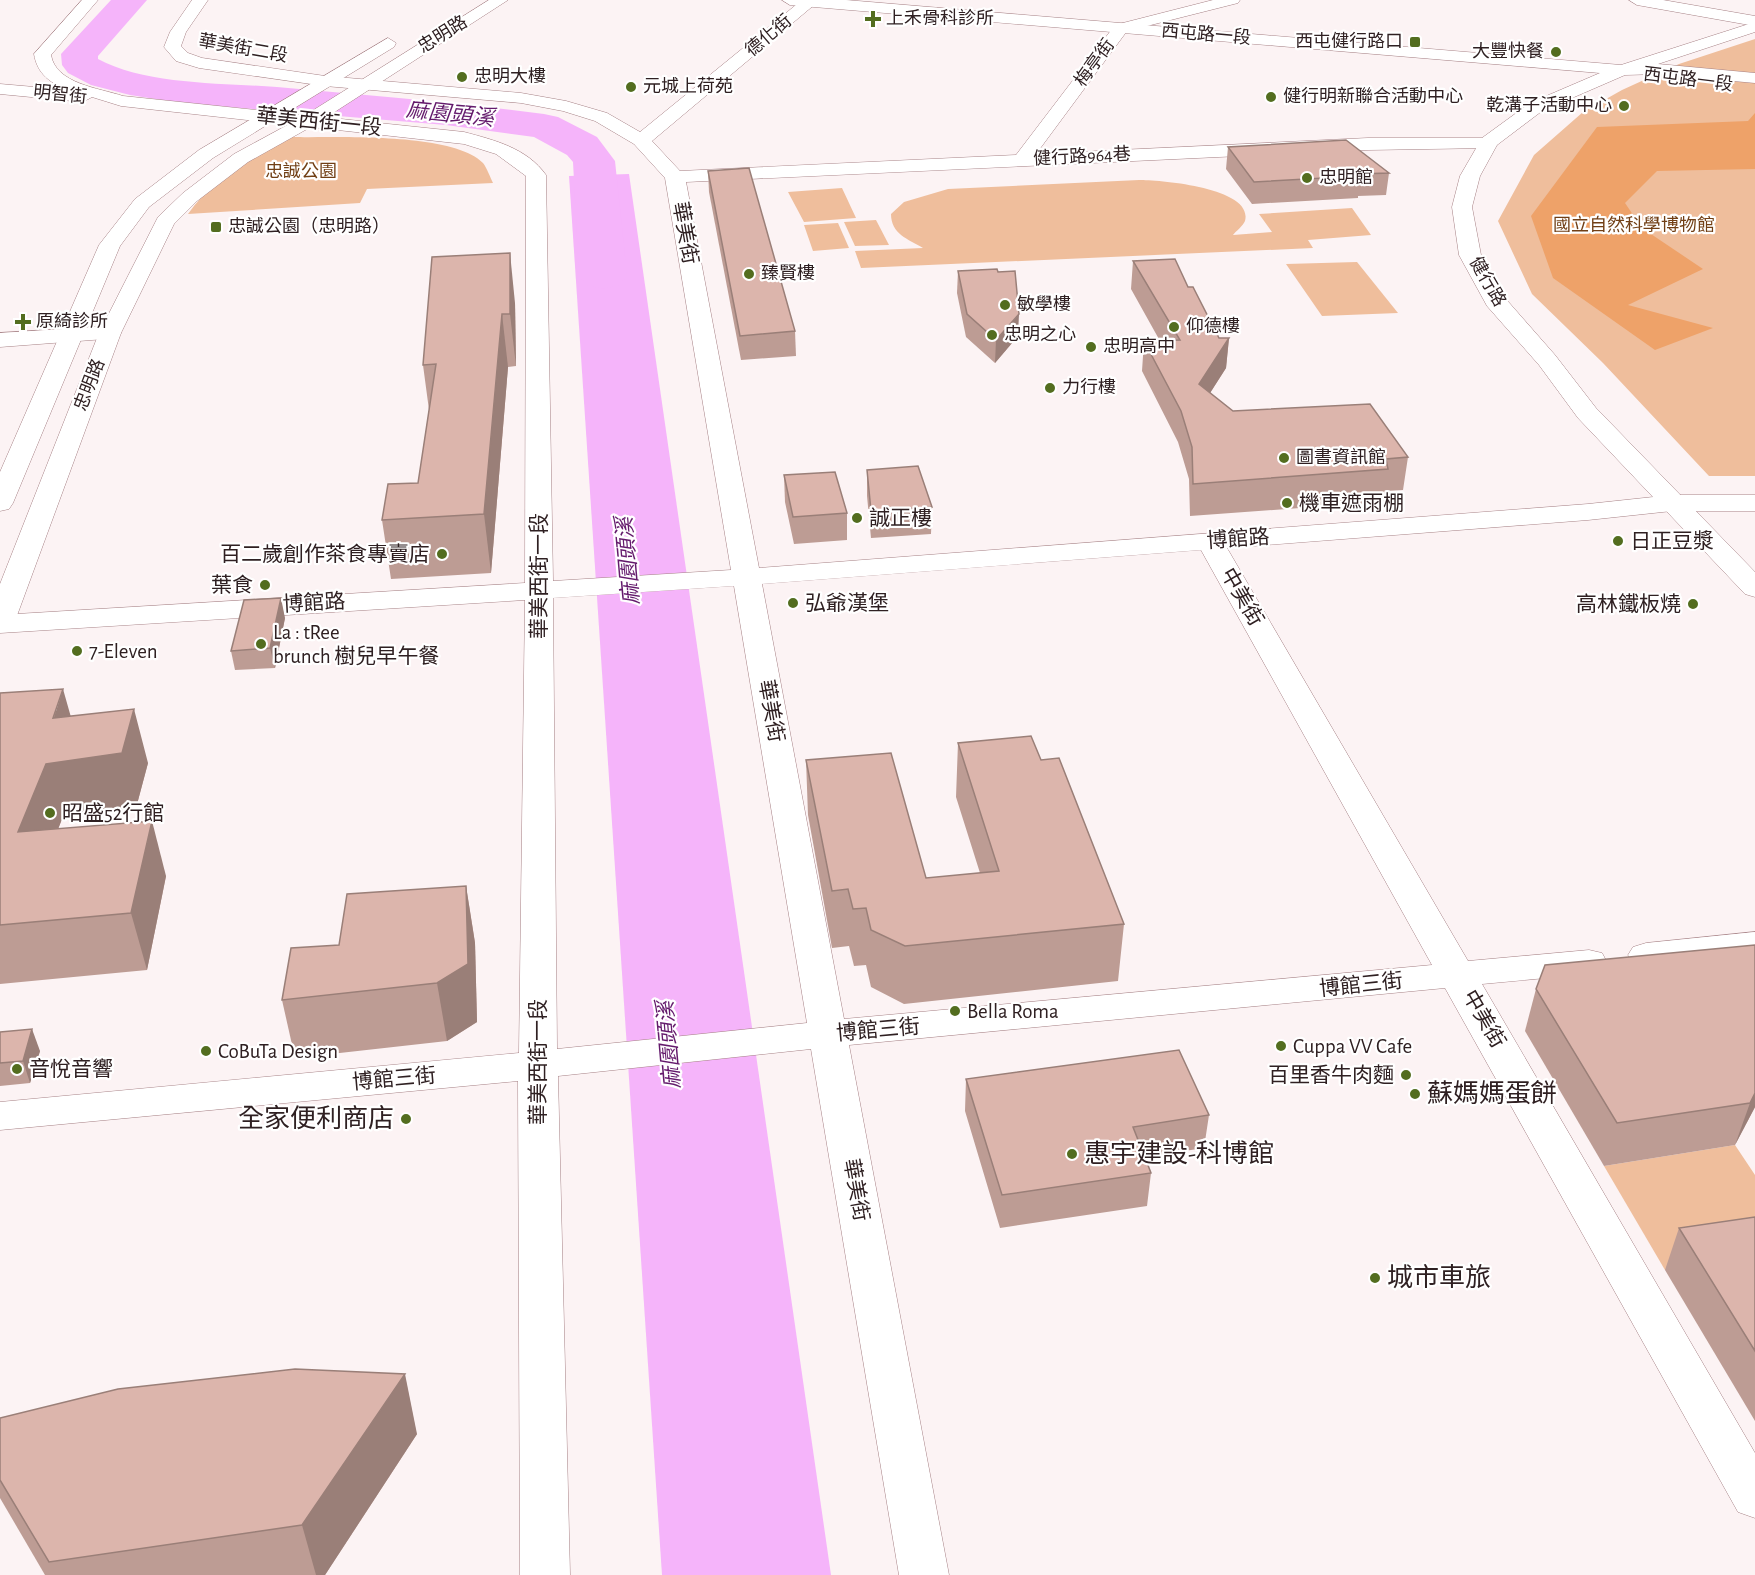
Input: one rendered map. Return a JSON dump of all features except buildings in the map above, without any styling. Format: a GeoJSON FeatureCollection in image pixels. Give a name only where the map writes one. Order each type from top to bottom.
{"type":"FeatureCollection","features":[{"type":"Feature","properties":{"kind":"street","name":"華美西街一段"},"geometry":{"type":"LineString","coordinates":[[90,0],[42,54],[44,65],[64,83],[121,101],[311,119],[464,138],[492,145],[518,157],[536,175],[548,590],[551,1064],[545,1575]]}},
{"type":"Feature","properties":{"kind":"street","name":"華美街二段"},"geometry":{"type":"LineString","coordinates":[[200,0],[178,32],[172,47],[182,57],[199,63],[320,84],[361,86]]}},
{"type":"Feature","properties":{"kind":"street","name":"忠明路"},"geometry":{"type":"LineString","coordinates":[[0,622],[110,333],[165,221],[190,197],[240,159],[311,119],[500,0]]}},
{"type":"Feature","properties":{"kind":"street","name":"西屯路一段"},"geometry":{"type":"LineString","coordinates":[[790,0],[1622,70],[1659,69],[1755,78]]}},
{"type":"Feature","properties":{"kind":"street","name":"梅亭街"},"geometry":{"type":"LineString","coordinates":[[1022,160],[1121,28],[1232,0]]}},
{"type":"Feature","properties":{"kind":"street"},"geometry":{"type":"LineString","coordinates":[[1637,0],[1755,21]]}},
{"type":"Feature","properties":{"kind":"street","name":"德化街"},"geometry":{"type":"LineString","coordinates":[[641,140],[811,1]]}},
{"type":"Feature","properties":{"kind":"street","name":"健行路"},"geometry":{"type":"LineString","coordinates":[[1755,27],[1622,70],[1536,107],[1489,142],[1470,176],[1462,207],[1470,255],[1495,301],[1547,360],[1587,413],[1755,588]]}},
{"type":"Feature","properties":{"kind":"street","name":"忠明路"},"geometry":{"type":"LineString","coordinates":[[0,503],[110,245],[142,203],[206,154],[403,34]]}},
{"type":"Feature","properties":{"kind":"street","name":"西屯路一段"},"geometry":{"type":"LineString","coordinates":[[1622,70],[1658,78],[1755,87]]}},
{"type":"Feature","properties":{"kind":"street","name":"華美街"},"geometry":{"type":"LineString","coordinates":[[361,86],[521,98],[566,106],[602,117],[641,140],[675,177],[734,578],[816,1036],[924,1575]]}},
{"type":"Feature","properties":{"kind":"street","name":"明智街"},"geometry":{"type":"LineString","coordinates":[[0,89],[121,101]]}},
{"type":"Feature","properties":{"kind":"street"},"geometry":{"type":"LineString","coordinates":[[0,100],[19,91]]}},
{"type":"Feature","properties":{"kind":"street","name":"健行路964巷"},"geometry":{"type":"LineString","coordinates":[[675,177],[1368,144],[1489,142]]}},
{"type":"Feature","properties":{"kind":"street"},"geometry":{"type":"LineString","coordinates":[[0,340],[110,333]]}},
{"type":"Feature","properties":{"kind":"street","name":"博館路"},"geometry":{"type":"LineString","coordinates":[[0,622],[734,578],[1588,512],[1672,503],[1755,503]]}},
{"type":"Feature","properties":{"kind":"street","name":"中美街"},"geometry":{"type":"LineString","coordinates":[[1210,542],[1755,1497]]}},
{"type":"Feature","properties":{"kind":"street","name":"博館三街"},"geometry":{"type":"LineString","coordinates":[[0,1116],[551,1064],[1755,944]]}},
{"type":"Feature","properties":{"kind":"green space","name":"國立自然科學博物館"},"geometry":{"type":"Polygon","coordinates":[[[1755,39],[1755,476],[1709,476],[1603,363],[1532,294],[1498,221],[1534,155],[1583,112],[1622,90],[1679,64],[1755,39]]]}},
{"type":"Feature","properties":{"kind":"green space"},"geometry":{"type":"Polygon","coordinates":[[[1755,113],[1755,169],[1657,171],[1625,203],[1642,228],[1703,269],[1628,305],[1713,328],[1655,350],[1553,278],[1531,216],[1597,127],[1748,121],[1755,113]]]}},
{"type":"Feature","properties":{"kind":"green space","name":"忠誠公園"},"geometry":{"type":"Polygon","coordinates":[[[292,137],[364,137],[421,141],[446,146],[468,153],[483,163],[493,183],[367,189],[360,203],[188,214],[198,201],[222,179],[292,137]]]}},
{"type":"Feature","properties":{"kind":"green space"},"geometry":{"type":"Polygon","coordinates":[[[1139,180],[1183,184],[1220,193],[1235,200],[1244,209],[1245,221],[1233,235],[1272,232],[1259,214],[1352,208],[1371,235],[1308,240],[1313,248],[861,268],[855,251],[923,248],[897,231],[891,214],[904,202],[948,189],[1139,180]]]}},
{"type":"Feature","properties":{"kind":"green space"},"geometry":{"type":"Polygon","coordinates":[[[842,188],[856,218],[804,222],[788,192],[842,188]]]}},
{"type":"Feature","properties":{"kind":"green space"},"geometry":{"type":"Polygon","coordinates":[[[876,220],[889,245],[855,246],[844,222],[876,220]]]}},
{"type":"Feature","properties":{"kind":"green space"},"geometry":{"type":"Polygon","coordinates":[[[838,223],[849,248],[813,251],[804,225],[838,223]]]}},
{"type":"Feature","properties":{"kind":"green space"},"geometry":{"type":"Polygon","coordinates":[[[1357,262],[1398,313],[1322,316],[1286,264],[1357,262]]]}},
{"type":"Feature","properties":{"kind":"green space"},"geometry":{"type":"Polygon","coordinates":[[[1735,1145],[1755,1175],[1755,1258],[1665,1270],[1604,1166],[1735,1145]]]}},
{"type":"Feature","properties":{"kind":"water"},"geometry":{"type":"Polygon","coordinates":[[[629,174],[831,1575],[662,1575],[569,176],[629,174]]]}},
{"type":"Feature","properties":{"kind":"waterway","name":"麻園頭溪"},"geometry":{"type":"LineString","coordinates":[[130,0],[79,54],[81,65],[117,81],[155,88],[446,113],[544,126],[582,146],[594,161],[603,275]]}},
{"type":"Feature","properties":{"kind":"place","name":"上禾骨科診所"},"geometry":{"type":"Point","coordinates":[873,19]}},
{"type":"Feature","properties":{"kind":"place","name":"西屯健行路口"},"geometry":{"type":"Point","coordinates":[1415,42]}},
{"type":"Feature","properties":{"kind":"place","name":"大豐快餐"},"geometry":{"type":"Point","coordinates":[1556,52]}},
{"type":"Feature","properties":{"kind":"place","name":"忠明大樓"},"geometry":{"type":"Point","coordinates":[462,77]}},
{"type":"Feature","properties":{"kind":"place","name":"元城上荷苑"},"geometry":{"type":"Point","coordinates":[631,87]}},
{"type":"Feature","properties":{"kind":"place","name":"健行明新聯合活動中心"},"geometry":{"type":"Point","coordinates":[1271,97]}},
{"type":"Feature","properties":{"kind":"place","name":"乾溝子活動中心"},"geometry":{"type":"Point","coordinates":[1624,106]}},
{"type":"Feature","properties":{"kind":"place","name":"忠明館"},"geometry":{"type":"Point","coordinates":[1307,178]}},
{"type":"Feature","properties":{"kind":"place","name":"忠誠公園（忠明路）"},"geometry":{"type":"Point","coordinates":[216,227]}},
{"type":"Feature","properties":{"kind":"place","name":"臻賢樓"},"geometry":{"type":"Point","coordinates":[749,274]}},
{"type":"Feature","properties":{"kind":"place","name":"敏學樓"},"geometry":{"type":"Point","coordinates":[1005,305]}},
{"type":"Feature","properties":{"kind":"place","name":"原綺診所"},"geometry":{"type":"Point","coordinates":[23,322]}},
{"type":"Feature","properties":{"kind":"place","name":"仰德樓"},"geometry":{"type":"Point","coordinates":[1174,327]}},
{"type":"Feature","properties":{"kind":"place","name":"忠明之心"},"geometry":{"type":"Point","coordinates":[992,335]}},
{"type":"Feature","properties":{"kind":"place","name":"忠明高中"},"geometry":{"type":"Point","coordinates":[1091,347]}},
{"type":"Feature","properties":{"kind":"place","name":"力行樓"},"geometry":{"type":"Point","coordinates":[1050,388]}},
{"type":"Feature","properties":{"kind":"place","name":"圖書資訊館"},"geometry":{"type":"Point","coordinates":[1284,458]}},
{"type":"Feature","properties":{"kind":"place","name":"機車遮雨棚"},"geometry":{"type":"Point","coordinates":[1287,503]}},
{"type":"Feature","properties":{"kind":"place","name":"誠正樓"},"geometry":{"type":"Point","coordinates":[857,518]}},
{"type":"Feature","properties":{"kind":"place","name":"日正豆漿"},"geometry":{"type":"Point","coordinates":[1618,541]}},
{"type":"Feature","properties":{"kind":"place","name":"百二歲創作茶食專賣店"},"geometry":{"type":"Point","coordinates":[442,554]}},
{"type":"Feature","properties":{"kind":"place","name":"葉食"},"geometry":{"type":"Point","coordinates":[265,585]}},
{"type":"Feature","properties":{"kind":"place","name":"弘爺漢堡"},"geometry":{"type":"Point","coordinates":[793,603]}},
{"type":"Feature","properties":{"kind":"place","name":"高林鐵板燒"},"geometry":{"type":"Point","coordinates":[1693,604]}},
{"type":"Feature","properties":{"kind":"place","name":"La : tRee brunch 樹兒早午餐"},"geometry":{"type":"Point","coordinates":[261,644]}},
{"type":"Feature","properties":{"kind":"place","name":"7-Eleven"},"geometry":{"type":"Point","coordinates":[77,651]}},
{"type":"Feature","properties":{"kind":"place","name":"昭盛52行館"},"geometry":{"type":"Point","coordinates":[50,813]}},
{"type":"Feature","properties":{"kind":"place","name":"Bella Roma"},"geometry":{"type":"Point","coordinates":[955,1011]}},
{"type":"Feature","properties":{"kind":"place","name":"Cuppa VV Cafe"},"geometry":{"type":"Point","coordinates":[1281,1046]}},
{"type":"Feature","properties":{"kind":"place","name":"CoBuTa Design"},"geometry":{"type":"Point","coordinates":[206,1051]}},
{"type":"Feature","properties":{"kind":"place","name":"音悅音響"},"geometry":{"type":"Point","coordinates":[17,1069]}},
{"type":"Feature","properties":{"kind":"place","name":"百里香牛肉麵"},"geometry":{"type":"Point","coordinates":[1406,1075]}},
{"type":"Feature","properties":{"kind":"place","name":"蘇媽媽蛋餅"},"geometry":{"type":"Point","coordinates":[1415,1094]}},
{"type":"Feature","properties":{"kind":"place","name":"全家便利商店"},"geometry":{"type":"Point","coordinates":[406,1119]}},
{"type":"Feature","properties":{"kind":"place","name":"惠宇建設-科博館"},"geometry":{"type":"Point","coordinates":[1072,1154]}},
{"type":"Feature","properties":{"kind":"place","name":"城市車旅"},"geometry":{"type":"Point","coordinates":[1375,1278]}}]}
